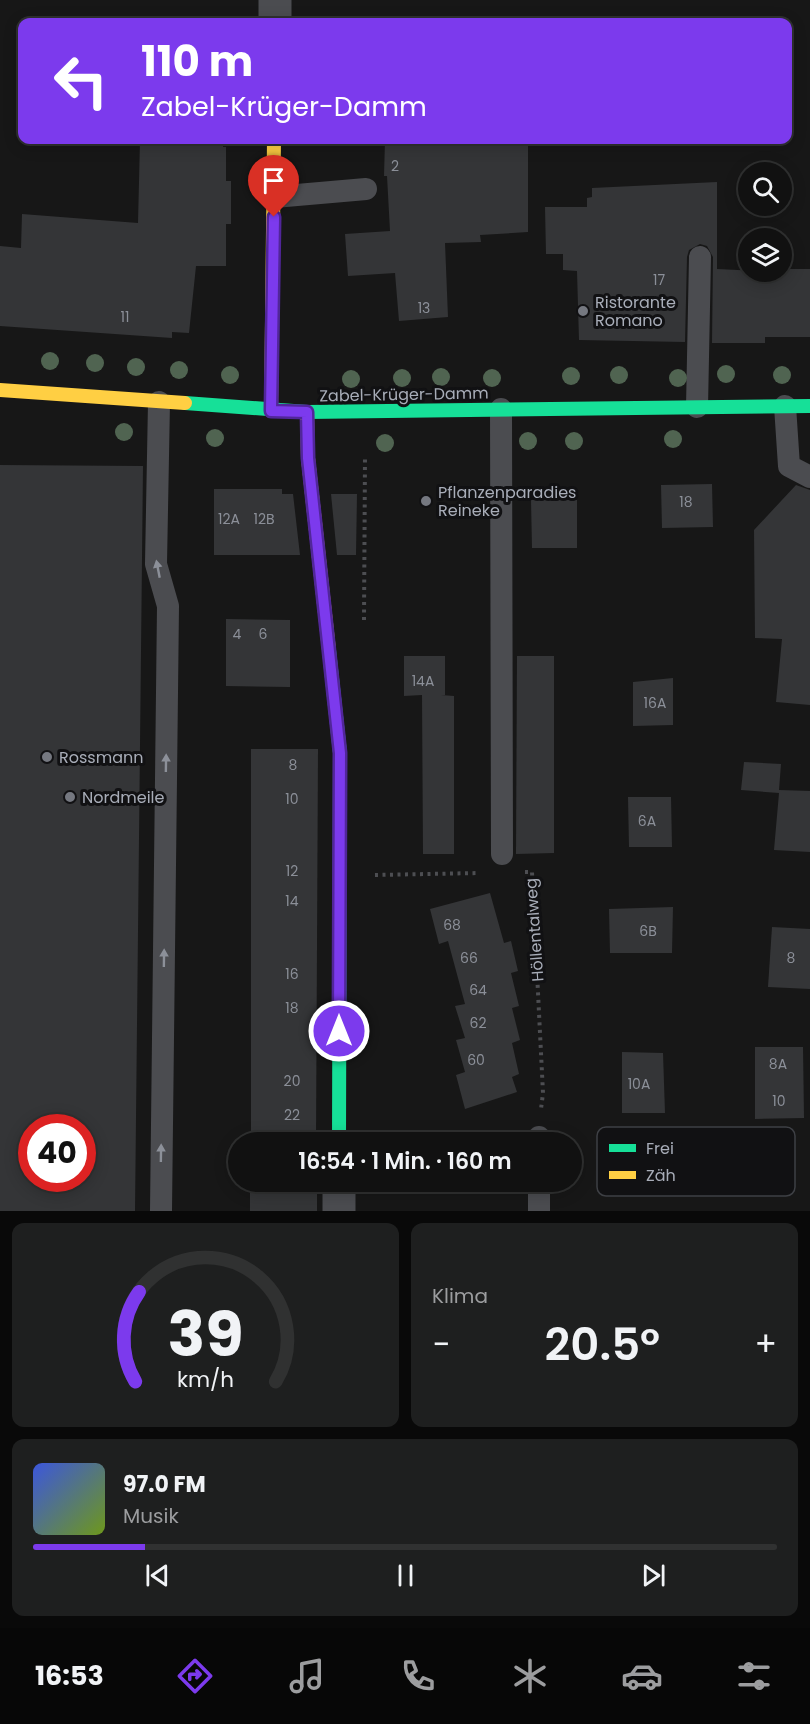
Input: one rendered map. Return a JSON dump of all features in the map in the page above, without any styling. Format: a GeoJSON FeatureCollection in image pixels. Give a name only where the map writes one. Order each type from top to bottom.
{"type":"FeatureCollection","features":[{"type":"Feature","properties":{"kind":"street"},"geometry":{"type":"LineString","coordinates":[[274,0],[274,18]]}},
{"type":"Feature","properties":{"kind":"street"},"geometry":{"type":"LineString","coordinates":[[271,411],[274,144]]}},
{"type":"Feature","properties":{"kind":"street","name":"Zabel-Krüger-Damm"},"geometry":{"type":"LineString","coordinates":[[0,390],[307,412],[810,406]]}},
{"type":"Feature","properties":{"kind":"street"},"geometry":{"type":"LineString","coordinates":[[307,412],[308,458],[340,753],[339,1132]]}},
{"type":"Feature","properties":{"kind":"street"},"geometry":{"type":"LineString","coordinates":[[339,1192],[339,1211]]}},
{"type":"Feature","properties":{"kind":"lane"},"geometry":{"type":"LineString","coordinates":[[274,197],[366,189]]}},
{"type":"Feature","properties":{"kind":"lane"},"geometry":{"type":"LineString","coordinates":[[698,407],[700,257]]}},
{"type":"Feature","properties":{"kind":"lane"},"geometry":{"type":"LineString","coordinates":[[159,402],[156,564],[168,606],[161,1211]]}},
{"type":"Feature","properties":{"kind":"lane"},"geometry":{"type":"LineString","coordinates":[[785,406],[789,466],[810,477]]}},
{"type":"Feature","properties":{"kind":"lane"},"geometry":{"type":"LineString","coordinates":[[501,409],[502,854]]}},
{"type":"Feature","properties":{"kind":"lane"},"geometry":{"type":"LineString","coordinates":[[538,1192],[538,1211]]}},
{"type":"Feature","properties":{"kind":"path","name":"Höllentalweg"},"geometry":{"type":"LineString","coordinates":[[520,872],[532,872],[543,1093],[539,1132]]}},
{"type":"Feature","properties":{"kind":"path"},"geometry":{"type":"LineString","coordinates":[[339,874],[486,873]]}},
{"type":"Feature","properties":{"kind":"building"},"geometry":{"type":"Polygon","coordinates":[[[140,144],[223,144],[223,147],[226,147],[226,181],[231,181],[231,224],[226,224],[226,266],[196,266],[189,333],[172,332],[172,338],[0,326],[0,246],[21,248],[22,214],[138,223],[140,144]]]}},
{"type":"Feature","properties":{"kind":"building"},"geometry":{"type":"Polygon","coordinates":[[[385,144],[528,144],[528,232],[480,235],[481,242],[445,243],[448,317],[399,321],[395,273],[348,276],[345,234],[390,231],[387,176],[384,176],[385,144]]]}},
{"type":"Feature","properties":{"kind":"building"},"geometry":{"type":"Polygon","coordinates":[[[717,182],[717,269],[738,270],[738,282],[792,282],[792,269],[810,269],[810,337],[765,337],[765,343],[712,343],[713,257],[707,246],[700,244],[689,250],[687,257],[685,342],[579,340],[577,271],[563,270],[563,254],[546,254],[545,207],[587,207],[587,198],[592,197],[592,188],[717,182]]]}},
{"type":"Feature","properties":{"kind":"building","name":"Nordmeile"},"geometry":{"type":"Polygon","coordinates":[[[0,465],[143,466],[135,1211],[0,1211],[0,465]]]}},
{"type":"Feature","properties":{"kind":"building"},"geometry":{"type":"Polygon","coordinates":[[[712,484],[713,527],[662,528],[661,485],[712,484]]]}},
{"type":"Feature","properties":{"kind":"building"},"geometry":{"type":"Polygon","coordinates":[[[796,485],[810,490],[810,705],[776,702],[782,639],[755,638],[754,530],[796,485]]]}},
{"type":"Feature","properties":{"kind":"building"},"geometry":{"type":"Polygon","coordinates":[[[214,489],[282,489],[282,494],[293,494],[300,555],[214,555],[214,489]]]}},
{"type":"Feature","properties":{"kind":"building"},"geometry":{"type":"Polygon","coordinates":[[[331,494],[357,494],[356,555],[337,555],[331,494]]]}},
{"type":"Feature","properties":{"kind":"building"},"geometry":{"type":"Polygon","coordinates":[[[531,500],[577,500],[577,548],[532,548],[531,500]]]}},
{"type":"Feature","properties":{"kind":"building"},"geometry":{"type":"Polygon","coordinates":[[[226,619],[290,620],[290,687],[226,686],[226,619]]]}},
{"type":"Feature","properties":{"kind":"building"},"geometry":{"type":"Polygon","coordinates":[[[404,656],[445,656],[445,695],[441,695],[454,696],[454,854],[423,854],[422,695],[404,696],[404,656]]]}},
{"type":"Feature","properties":{"kind":"building"},"geometry":{"type":"Polygon","coordinates":[[[517,656],[554,656],[554,853],[516,854],[517,656]]]}},
{"type":"Feature","properties":{"kind":"building"},"geometry":{"type":"Polygon","coordinates":[[[673,678],[673,725],[633,726],[633,682],[673,678]]]}},
{"type":"Feature","properties":{"kind":"building"},"geometry":{"type":"Polygon","coordinates":[[[251,749],[318,749],[316,1132],[251,1132],[251,749]]]}},
{"type":"Feature","properties":{"kind":"building"},"geometry":{"type":"Polygon","coordinates":[[[744,762],[781,764],[779,790],[810,791],[810,852],[774,850],[779,793],[741,790],[744,762]]]}},
{"type":"Feature","properties":{"kind":"building"},"geometry":{"type":"Polygon","coordinates":[[[628,797],[671,797],[672,847],[629,847],[628,797]]]}},
{"type":"Feature","properties":{"kind":"building"},"geometry":{"type":"Polygon","coordinates":[[[490,893],[504,943],[511,941],[518,971],[511,973],[519,1006],[512,1008],[520,1040],[512,1043],[519,1074],[512,1077],[517,1092],[465,1109],[456,1075],[465,1072],[456,1040],[465,1038],[455,1006],[465,1004],[448,941],[439,944],[430,909],[490,893]]]}},
{"type":"Feature","properties":{"kind":"building"},"geometry":{"type":"Polygon","coordinates":[[[673,907],[672,953],[610,953],[609,909],[673,907]]]}},
{"type":"Feature","properties":{"kind":"building"},"geometry":{"type":"Polygon","coordinates":[[[772,927],[810,929],[810,989],[768,987],[772,927]]]}},
{"type":"Feature","properties":{"kind":"building"},"geometry":{"type":"Polygon","coordinates":[[[755,1047],[803,1047],[804,1118],[755,1119],[755,1047]]]}},
{"type":"Feature","properties":{"kind":"building"},"geometry":{"type":"Polygon","coordinates":[[[622,1052],[663,1053],[665,1113],[622,1113],[622,1052]]]}},
{"type":"Feature","properties":{"kind":"building"},"geometry":{"type":"Polygon","coordinates":[[[250,1192],[317,1192],[317,1211],[250,1211],[250,1192]]]}},
{"type":"Feature","properties":{"kind":"traffic: fast"},"geometry":{"type":"LineString","coordinates":[[185,403],[307,412],[810,406]]}},
{"type":"Feature","properties":{"kind":"traffic: fast"},"geometry":{"type":"LineString","coordinates":[[329,650],[340,753],[339,1132]]}},
{"type":"Feature","properties":{"kind":"traffic: slow"},"geometry":{"type":"LineString","coordinates":[[271,411],[274,144]]}},
{"type":"Feature","properties":{"kind":"traffic: slow"},"geometry":{"type":"LineString","coordinates":[[0,390],[185,403]]}},
{"type":"Feature","properties":{"kind":"traffic: slow"},"geometry":{"type":"LineString","coordinates":[[307,412],[308,458],[329,650]]}},
{"type":"Feature","properties":{"kind":"place","name":"Ristorante Romano"},"geometry":{"type":"Point","coordinates":[583,311]}},
{"type":"Feature","properties":{"kind":"place","name":"Pflanzenparadies Reineke"},"geometry":{"type":"Point","coordinates":[426,501]}},
{"type":"Feature","properties":{"kind":"place","name":"Rossmann"},"geometry":{"type":"Point","coordinates":[47,757]}},
{"type":"Feature","properties":{"kind":"place","name":"Nordmeile"},"geometry":{"type":"Point","coordinates":[70,797]}},
{"type":"Feature","properties":{"kind":"route"},"geometry":{"type":"LineString","coordinates":[[274,217],[271,411],[307,412],[308,458],[340,753],[339,1031]]}}]}
